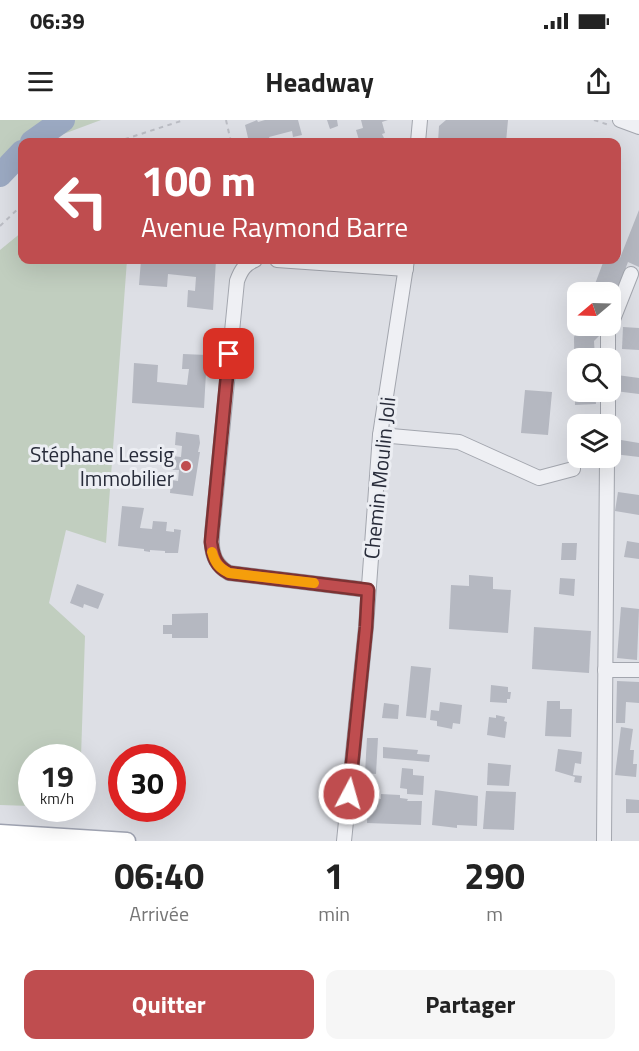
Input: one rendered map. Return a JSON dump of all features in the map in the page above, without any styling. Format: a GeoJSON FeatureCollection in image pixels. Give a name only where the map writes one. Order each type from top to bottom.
{"type":"FeatureCollection","features":[{"type":"Feature","properties":{"kind":"main road"},"geometry":{"type":"LineString","coordinates":[[0,833],[117,841]]}},
{"type":"Feature","properties":{"kind":"street"},"geometry":{"type":"LineString","coordinates":[[418,138],[420,120]]}},
{"type":"Feature","properties":{"kind":"street"},"geometry":{"type":"LineString","coordinates":[[620,120],[639,127]]}},
{"type":"Feature","properties":{"kind":"street"},"geometry":{"type":"LineString","coordinates":[[246,264],[237,281],[212,553],[221,568],[229,573],[368,590]]}},
{"type":"Feature","properties":{"kind":"street","name":"Chemin Moulin Joli"},"geometry":{"type":"LineString","coordinates":[[344,841],[366,627],[380,435],[407,264]]}},
{"type":"Feature","properties":{"kind":"street"},"geometry":{"type":"LineString","coordinates":[[608,348],[609,332],[631,274]]}},
{"type":"Feature","properties":{"kind":"street"},"geometry":{"type":"LineString","coordinates":[[380,435],[459,442],[539,478],[573,469]]}},
{"type":"Feature","properties":{"kind":"street"},"geometry":{"type":"LineString","coordinates":[[604,841],[607,468]]}},
{"type":"Feature","properties":{"kind":"street"},"geometry":{"type":"LineString","coordinates":[[605,670],[639,670]]}},
{"type":"Feature","properties":{"kind":"path"},"geometry":{"type":"LineString","coordinates":[[127,138],[184,120]]}},
{"type":"Feature","properties":{"kind":"path"},"geometry":{"type":"LineString","coordinates":[[226,120],[230,138]]}},
{"type":"Feature","properties":{"kind":"path"},"geometry":{"type":"LineString","coordinates":[[0,226],[18,209]]}},
{"type":"Feature","properties":{"kind":"green space"},"geometry":{"type":"Polygon","coordinates":[[[0,120],[101,120],[53,138],[18,138],[18,151],[0,158],[0,120]]]}},
{"type":"Feature","properties":{"kind":"green space"},"geometry":{"type":"Polygon","coordinates":[[[18,235],[18,264],[127,264],[106,543],[66,530],[49,603],[85,636],[81,744],[18,744],[18,806],[0,805],[0,250],[18,235]]]}},
{"type":"Feature","properties":{"kind":"building"},"geometry":{"type":"Polygon","coordinates":[[[257,120],[258,122],[298,120],[302,135],[293,137],[292,131],[269,138],[248,138],[245,125],[257,120]]]}},
{"type":"Feature","properties":{"kind":"building"},"geometry":{"type":"Polygon","coordinates":[[[327,120],[337,120],[338,126],[330,129],[327,120]]]}},
{"type":"Feature","properties":{"kind":"building"},"geometry":{"type":"Polygon","coordinates":[[[361,120],[388,120],[382,122],[384,138],[358,138],[356,130],[363,128],[361,120]]]}},
{"type":"Feature","properties":{"kind":"building"},"geometry":{"type":"Polygon","coordinates":[[[446,120],[508,120],[506,138],[438,138],[439,126],[446,120]]]}},
{"type":"Feature","properties":{"kind":"building"},"geometry":{"type":"Polygon","coordinates":[[[639,210],[639,267],[628,262],[620,282],[596,282],[602,264],[621,264],[621,255],[639,210]]]}},
{"type":"Feature","properties":{"kind":"building"},"geometry":{"type":"Polygon","coordinates":[[[141,264],[216,264],[213,310],[187,307],[188,290],[195,291],[196,277],[168,274],[167,287],[139,285],[141,264]]]}},
{"type":"Feature","properties":{"kind":"building"},"geometry":{"type":"Polygon","coordinates":[[[623,327],[639,328],[639,350],[622,349],[623,327]]]}},
{"type":"Feature","properties":{"kind":"building"},"geometry":{"type":"Polygon","coordinates":[[[599,336],[594,341],[594,348],[574,348],[574,337],[599,336]]]}},
{"type":"Feature","properties":{"kind":"building"},"geometry":{"type":"Polygon","coordinates":[[[183,354],[207,355],[204,408],[132,403],[134,363],[158,365],[157,382],[187,385],[189,369],[182,369],[183,354]]]}},
{"type":"Feature","properties":{"kind":"building"},"geometry":{"type":"Polygon","coordinates":[[[621,376],[639,378],[639,394],[621,392],[621,376]]]}},
{"type":"Feature","properties":{"kind":"building"},"geometry":{"type":"Polygon","coordinates":[[[525,390],[552,392],[548,435],[521,433],[525,390]]]}},
{"type":"Feature","properties":{"kind":"building"},"geometry":{"type":"Polygon","coordinates":[[[575,402],[596,402],[596,404],[575,405],[575,402]]]}},
{"type":"Feature","properties":{"kind":"building"},"geometry":{"type":"Polygon","coordinates":[[[176,432],[199,435],[198,452],[200,452],[193,496],[170,493],[171,480],[178,481],[179,470],[171,470],[172,456],[181,457],[182,446],[175,445],[176,432]]]}},
{"type":"Feature","properties":{"kind":"building"},"geometry":{"type":"Polygon","coordinates":[[[621,440],[639,443],[639,457],[621,455],[621,440]]]}},
{"type":"Feature","properties":{"kind":"building"},"geometry":{"type":"Polygon","coordinates":[[[618,492],[639,495],[639,515],[615,511],[618,492]]]}},
{"type":"Feature","properties":{"kind":"building"},"geometry":{"type":"Polygon","coordinates":[[[122,506],[144,508],[140,528],[152,529],[153,521],[167,522],[166,531],[181,530],[178,553],[150,550],[150,552],[144,549],[118,546],[122,506]]]}},
{"type":"Feature","properties":{"kind":"building"},"geometry":{"type":"Polygon","coordinates":[[[627,541],[639,543],[639,559],[624,557],[627,541]]]}},
{"type":"Feature","properties":{"kind":"building"},"geometry":{"type":"Polygon","coordinates":[[[562,543],[577,543],[576,560],[561,560],[562,543]]]}},
{"type":"Feature","properties":{"kind":"building"},"geometry":{"type":"Polygon","coordinates":[[[469,575],[493,577],[493,589],[511,590],[508,633],[449,629],[451,585],[469,586],[469,575]]]}},
{"type":"Feature","properties":{"kind":"building"},"geometry":{"type":"Polygon","coordinates":[[[560,578],[575,579],[574,596],[559,594],[560,578]]]}},
{"type":"Feature","properties":{"kind":"building"},"geometry":{"type":"Polygon","coordinates":[[[77,584],[104,594],[98,609],[84,604],[83,608],[70,603],[77,584]]]}},
{"type":"Feature","properties":{"kind":"building"},"geometry":{"type":"Polygon","coordinates":[[[621,607],[639,609],[637,660],[617,658],[621,607]]]}},
{"type":"Feature","properties":{"kind":"building"},"geometry":{"type":"Polygon","coordinates":[[[208,613],[208,638],[172,638],[172,634],[163,634],[163,625],[172,625],[172,614],[208,613]]]}},
{"type":"Feature","properties":{"kind":"building"},"geometry":{"type":"Polygon","coordinates":[[[534,627],[591,631],[589,673],[532,669],[534,627]]]}},
{"type":"Feature","properties":{"kind":"building"},"geometry":{"type":"Polygon","coordinates":[[[411,666],[431,668],[426,718],[406,716],[411,666]]]}},
{"type":"Feature","properties":{"kind":"building"},"geometry":{"type":"Polygon","coordinates":[[[617,681],[639,682],[639,703],[626,702],[625,723],[616,723],[617,681]]]}},
{"type":"Feature","properties":{"kind":"building"},"geometry":{"type":"Polygon","coordinates":[[[491,685],[508,687],[508,692],[511,692],[507,703],[490,702],[491,685]]]}},
{"type":"Feature","properties":{"kind":"building"},"geometry":{"type":"Polygon","coordinates":[[[547,701],[560,701],[560,709],[572,709],[571,737],[545,736],[547,701]]]}},
{"type":"Feature","properties":{"kind":"building"},"geometry":{"type":"Polygon","coordinates":[[[440,702],[462,705],[460,724],[453,723],[452,729],[437,726],[437,721],[430,720],[431,710],[439,711],[440,702]]]}},
{"type":"Feature","properties":{"kind":"building"},"geometry":{"type":"Polygon","coordinates":[[[384,703],[399,705],[398,719],[382,718],[384,703]]]}},
{"type":"Feature","properties":{"kind":"building"},"geometry":{"type":"Polygon","coordinates":[[[496,715],[505,717],[504,721],[507,722],[505,738],[487,735],[489,717],[496,718],[496,715]]]}},
{"type":"Feature","properties":{"kind":"building"},"geometry":{"type":"Polygon","coordinates":[[[621,727],[633,729],[630,750],[634,750],[633,764],[637,764],[636,777],[615,775],[621,727]]]}},
{"type":"Feature","properties":{"kind":"building"},"geometry":{"type":"Polygon","coordinates":[[[367,738],[378,738],[376,774],[365,773],[367,738]]]}},
{"type":"Feature","properties":{"kind":"building"},"geometry":{"type":"Polygon","coordinates":[[[383,747],[418,750],[417,754],[430,755],[429,762],[383,758],[383,747]]]}},
{"type":"Feature","properties":{"kind":"building"},"geometry":{"type":"Polygon","coordinates":[[[558,749],[582,752],[581,764],[575,763],[573,775],[582,776],[581,783],[574,782],[575,777],[555,771],[558,749]]]}},
{"type":"Feature","properties":{"kind":"building"},"geometry":{"type":"Polygon","coordinates":[[[488,763],[511,765],[509,786],[487,785],[488,763]]]}},
{"type":"Feature","properties":{"kind":"building"},"geometry":{"type":"Polygon","coordinates":[[[402,768],[413,769],[413,775],[424,776],[423,795],[407,794],[407,789],[400,788],[402,768]]]}},
{"type":"Feature","properties":{"kind":"building"},"geometry":{"type":"Polygon","coordinates":[[[435,790],[478,796],[477,826],[457,825],[457,828],[432,825],[435,790]]]}},
{"type":"Feature","properties":{"kind":"building"},"geometry":{"type":"Polygon","coordinates":[[[486,791],[516,792],[514,830],[483,829],[486,791]]]}},
{"type":"Feature","properties":{"kind":"building"},"geometry":{"type":"Polygon","coordinates":[[[381,794],[400,795],[400,798],[408,799],[407,801],[422,801],[421,825],[367,823],[368,797],[381,799],[381,794]]]}},
{"type":"Feature","properties":{"kind":"building"},"geometry":{"type":"Polygon","coordinates":[[[626,799],[639,800],[639,813],[626,813],[626,799]]]}},
{"type":"Feature","properties":{"kind":"waterway"},"geometry":{"type":"LineString","coordinates":[[38,138],[63,120]]}},
{"type":"Feature","properties":{"kind":"waterway"},"geometry":{"type":"LineString","coordinates":[[0,175],[18,156]]}},
{"type":"Feature","properties":{"kind":"slow traffic"},"geometry":{"type":"LineString","coordinates":[[212,552],[216,562],[229,573],[314,583]]}},
{"type":"Feature","properties":{"kind":"place","name":"Stéphane Lessig Immobilier"},"geometry":{"type":"Point","coordinates":[186,466]}},
{"type":"Feature","properties":{"kind":"route"},"geometry":{"type":"LineString","coordinates":[[229,354],[211,542],[216,562],[229,573],[368,590],[349,794]]}}]}
